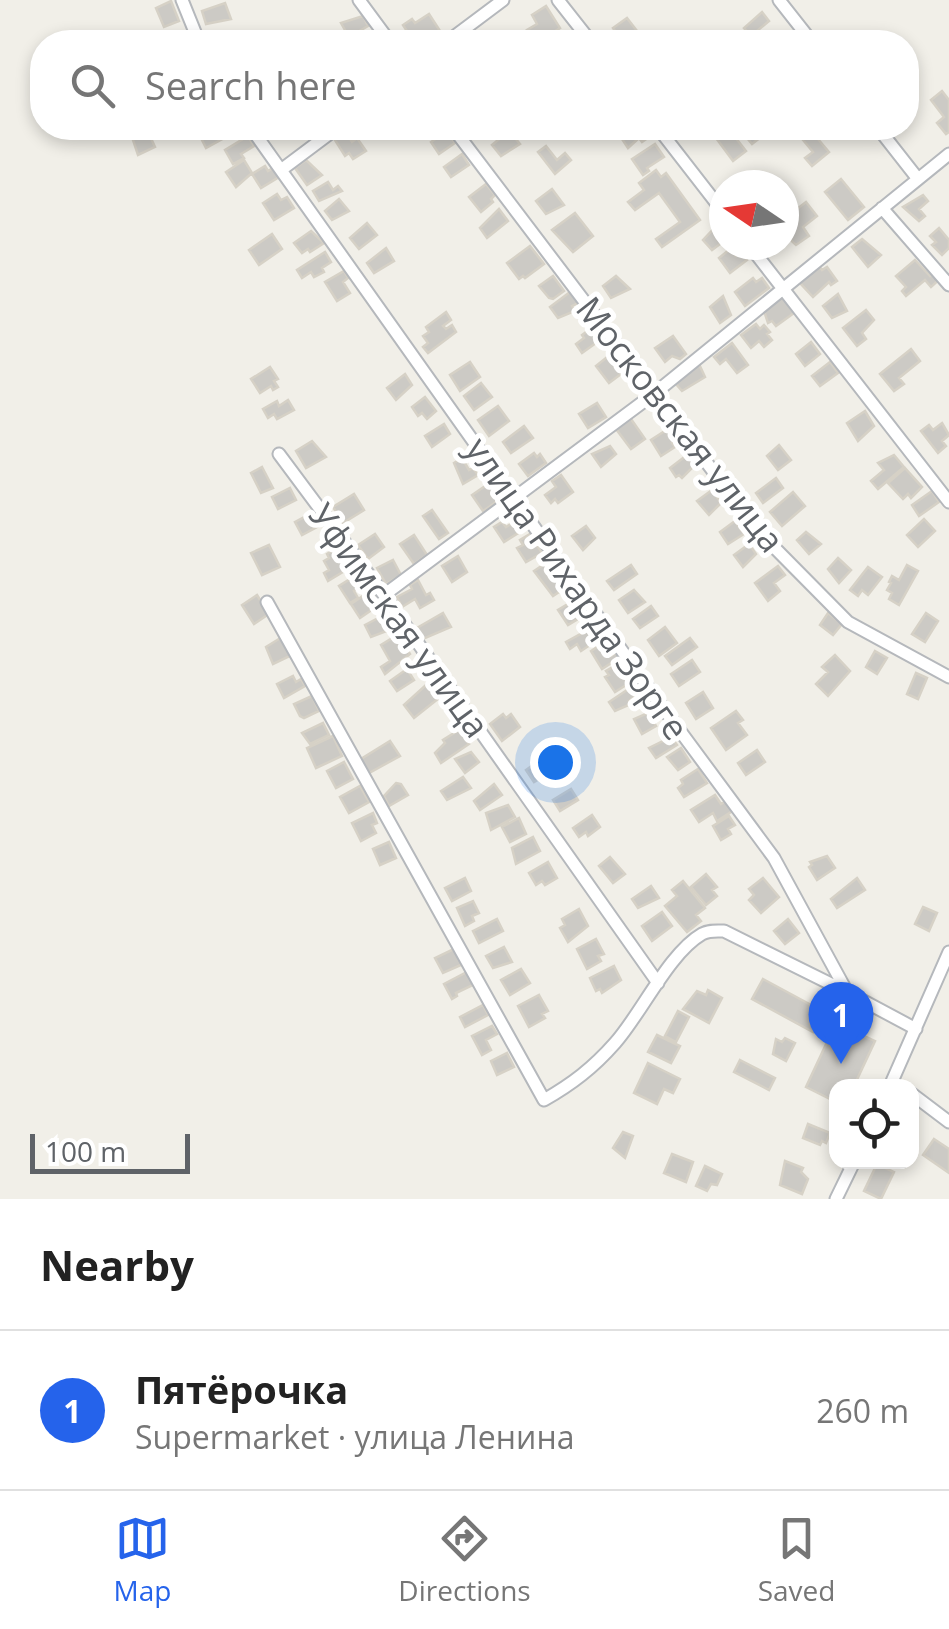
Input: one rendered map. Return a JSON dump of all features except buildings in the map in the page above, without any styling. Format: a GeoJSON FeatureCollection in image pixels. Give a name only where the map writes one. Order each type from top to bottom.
{"type":"FeatureCollection","features":[{"type":"Feature","properties":{"kind":"street"},"geometry":{"type":"LineString","coordinates":[[182,0],[194,30]]}},
{"type":"Feature","properties":{"kind":"street"},"geometry":{"type":"LineString","coordinates":[[359,0],[381,30]]}},
{"type":"Feature","properties":{"kind":"street"},"geometry":{"type":"LineString","coordinates":[[463,30],[503,0]]}},
{"type":"Feature","properties":{"kind":"street"},"geometry":{"type":"LineString","coordinates":[[558,0],[582,30]]}},
{"type":"Feature","properties":{"kind":"street"},"geometry":{"type":"LineString","coordinates":[[779,0],[803,30]]}},
{"type":"Feature","properties":{"kind":"street","name":"улица Рихарда Зорге"},"geometry":{"type":"LineString","coordinates":[[260,140],[652,694],[774,858],[847,992]]}},
{"type":"Feature","properties":{"kind":"street"},"geometry":{"type":"LineString","coordinates":[[281,170],[321,140]]}},
{"type":"Feature","properties":{"kind":"street","name":"Московская улица"},"geometry":{"type":"LineString","coordinates":[[462,140],[760,532],[848,622],[949,677]]}},
{"type":"Feature","properties":{"kind":"street"},"geometry":{"type":"LineString","coordinates":[[667,140],[709,193]]}},
{"type":"Feature","properties":{"kind":"street"},"geometry":{"type":"LineString","coordinates":[[887,140],[918,179]]}},
{"type":"Feature","properties":{"kind":"street"},"geometry":{"type":"LineString","coordinates":[[384,595],[654,393],[949,154]]}},
{"type":"Feature","properties":{"kind":"street"},"geometry":{"type":"LineString","coordinates":[[882,208],[949,284]]}},
{"type":"Feature","properties":{"kind":"street"},"geometry":{"type":"LineString","coordinates":[[761,260],[949,502]]}},
{"type":"Feature","properties":{"kind":"street","name":"Уфимская улица"},"geometry":{"type":"LineString","coordinates":[[279,454],[384,595],[658,983]]}},
{"type":"Feature","properties":{"kind":"street"},"geometry":{"type":"LineString","coordinates":[[267,602],[544,1100],[582,1079],[619,1039],[693,941],[706,932],[724,931],[916,1029]]}},
{"type":"Feature","properties":{"kind":"street"},"geometry":{"type":"LineString","coordinates":[[897,1079],[949,952]]}},
{"type":"Feature","properties":{"kind":"street"},"geometry":{"type":"LineString","coordinates":[[919,1099],[949,1122]]}},
{"type":"Feature","properties":{"kind":"street"},"geometry":{"type":"LineString","coordinates":[[836,1199],[851,1169]]}},
{"type":"Feature","properties":{"kind":"place","name":"Пятёрочка"},"geometry":{"type":"Point","coordinates":[841,1064]}}]}
